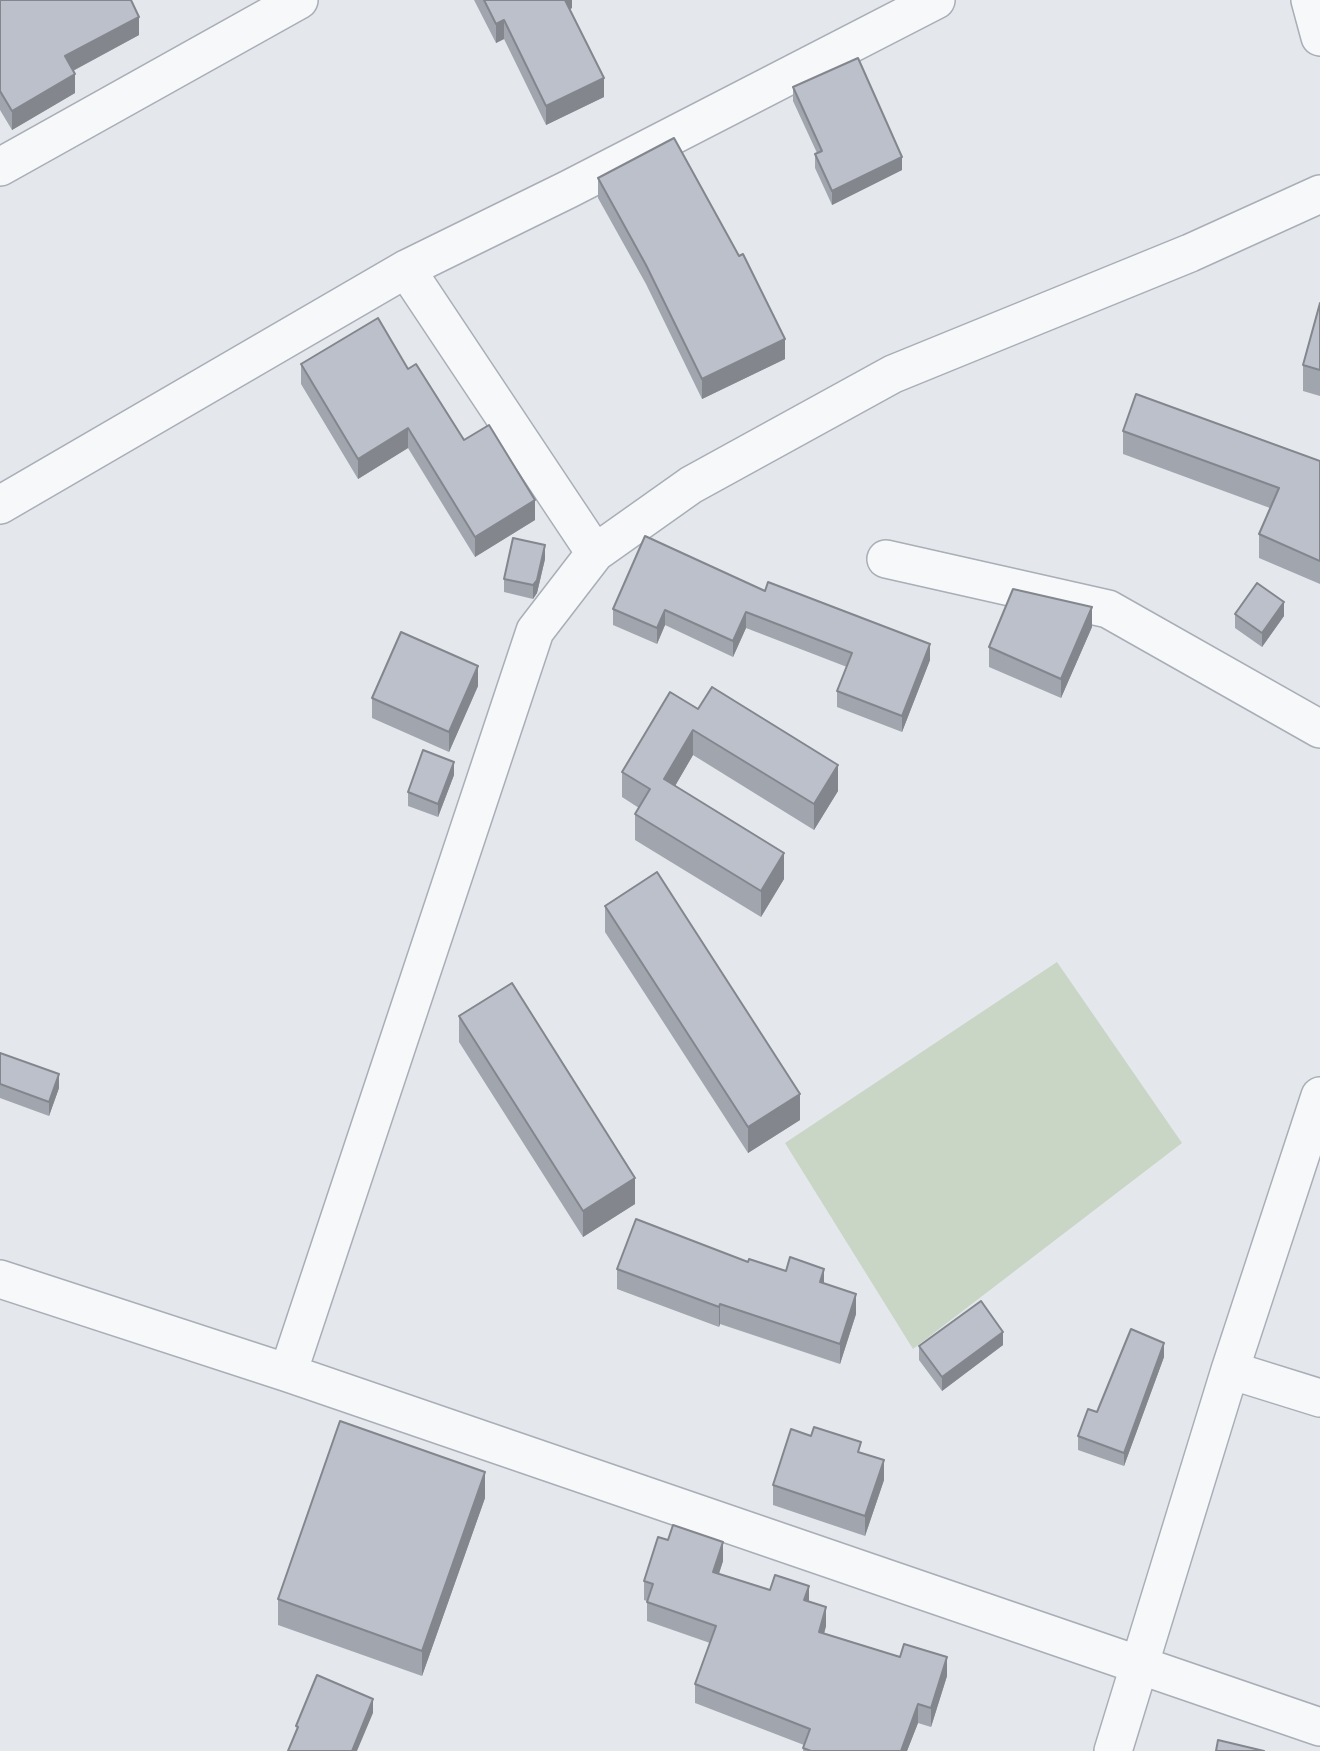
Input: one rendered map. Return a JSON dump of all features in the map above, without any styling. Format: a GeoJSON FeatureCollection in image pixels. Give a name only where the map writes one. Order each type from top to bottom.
{"type":"FeatureCollection","features":[{"type":"Feature","properties":{"kind":"street"},"geometry":{"type":"LineString","coordinates":[[0,167],[299,0]]}},
{"type":"Feature","properties":{"kind":"street"},"geometry":{"type":"LineString","coordinates":[[1310,0],[1320,37]]}},
{"type":"Feature","properties":{"kind":"street"},"geometry":{"type":"LineString","coordinates":[[0,505],[406,269],[569,189],[925,2]]}},
{"type":"Feature","properties":{"kind":"street"},"geometry":{"type":"LineString","coordinates":[[288,1373],[535,631],[595,552],[691,485],[893,374],[1190,253],[1320,194]]}},
{"type":"Feature","properties":{"kind":"street"},"geometry":{"type":"LineString","coordinates":[[406,269],[595,552]]}},
{"type":"Feature","properties":{"kind":"street"},"geometry":{"type":"LineString","coordinates":[[886,559],[1108,609],[1320,729]]}},
{"type":"Feature","properties":{"kind":"street"},"geometry":{"type":"LineString","coordinates":[[1113,1751],[1230,1370],[1320,1096]]}},
{"type":"Feature","properties":{"kind":"street"},"geometry":{"type":"LineString","coordinates":[[0,1279],[288,1373],[1320,1727]]}},
{"type":"Feature","properties":{"kind":"street"},"geometry":{"type":"LineString","coordinates":[[1230,1370],[1320,1398]]}},
{"type":"Feature","properties":{"kind":"green space"},"geometry":{"type":"Polygon","coordinates":[[[1057,962],[1182,1143],[913,1349],[785,1143],[1057,962]]]}},
{"type":"Feature","properties":{"kind":"building"},"geometry":{"type":"Polygon","coordinates":[[[0,0],[131,0],[139,17],[65,56],[75,74],[12,111],[0,91],[0,0]]]}},
{"type":"Feature","properties":{"kind":"building"},"geometry":{"type":"Polygon","coordinates":[[[484,0],[565,0],[604,78],[546,106],[504,20],[496,24],[484,0]]]}},
{"type":"Feature","properties":{"kind":"building"},"geometry":{"type":"Polygon","coordinates":[[[858,58],[902,157],[832,191],[815,154],[822,151],[793,87],[858,58]]]}},
{"type":"Feature","properties":{"kind":"building"},"geometry":{"type":"Polygon","coordinates":[[[674,138],[739,256],[743,254],[785,339],[702,379],[646,265],[598,178],[674,138]]]}},
{"type":"Feature","properties":{"kind":"building"},"geometry":{"type":"Polygon","coordinates":[[[1320,303],[1320,370],[1303,365],[1320,303]]]}},
{"type":"Feature","properties":{"kind":"building"},"geometry":{"type":"Polygon","coordinates":[[[378,318],[408,369],[416,364],[464,440],[489,425],[535,500],[475,537],[408,428],[358,459],[301,364],[378,318]]]}},
{"type":"Feature","properties":{"kind":"building"},"geometry":{"type":"Polygon","coordinates":[[[1136,394],[1320,461],[1320,561],[1259,534],[1279,488],[1123,431],[1136,394]]]}},
{"type":"Feature","properties":{"kind":"building"},"geometry":{"type":"Polygon","coordinates":[[[645,536],[765,591],[768,582],[930,644],[902,716],[837,691],[852,653],[746,612],[733,641],[665,610],[657,628],[613,609],[645,536]]]}},
{"type":"Feature","properties":{"kind":"building"},"geometry":{"type":"Polygon","coordinates":[[[513,538],[545,545],[537,580],[533,585],[504,579],[513,538]]]}},
{"type":"Feature","properties":{"kind":"building"},"geometry":{"type":"Polygon","coordinates":[[[1257,583],[1284,602],[1262,633],[1235,614],[1257,583]]]}},
{"type":"Feature","properties":{"kind":"building"},"geometry":{"type":"Polygon","coordinates":[[[1013,589],[1092,607],[1061,679],[989,647],[1013,589]]]}},
{"type":"Feature","properties":{"kind":"building"},"geometry":{"type":"Polygon","coordinates":[[[401,632],[478,666],[449,732],[372,698],[401,632]]]}},
{"type":"Feature","properties":{"kind":"building"},"geometry":{"type":"Polygon","coordinates":[[[712,687],[838,765],[814,804],[693,730],[664,779],[784,853],[761,891],[635,814],[650,789],[622,772],[670,692],[698,709],[712,687]]]}},
{"type":"Feature","properties":{"kind":"building"},"geometry":{"type":"Polygon","coordinates":[[[423,750],[454,762],[438,804],[408,792],[423,750]]]}},
{"type":"Feature","properties":{"kind":"building"},"geometry":{"type":"Polygon","coordinates":[[[657,872],[800,1094],[748,1127],[605,906],[657,872]]]}},
{"type":"Feature","properties":{"kind":"building"},"geometry":{"type":"Polygon","coordinates":[[[512,983],[635,1178],[583,1211],[459,1016],[512,983]]]}},
{"type":"Feature","properties":{"kind":"building"},"geometry":{"type":"Polygon","coordinates":[[[0,1053],[59,1074],[49,1102],[0,1084],[0,1053]]]}},
{"type":"Feature","properties":{"kind":"building"},"geometry":{"type":"Polygon","coordinates":[[[636,1219],[748,1262],[749,1259],[786,1271],[790,1257],[824,1269],[820,1282],[856,1294],[840,1344],[720,1304],[719,1307],[617,1269],[636,1219]]]}},
{"type":"Feature","properties":{"kind":"building"},"geometry":{"type":"Polygon","coordinates":[[[981,1301],[1003,1332],[942,1377],[919,1346],[981,1301]]]}},
{"type":"Feature","properties":{"kind":"building"},"geometry":{"type":"Polygon","coordinates":[[[1131,1329],[1164,1343],[1124,1453],[1078,1436],[1088,1409],[1097,1412],[1131,1329]]]}},
{"type":"Feature","properties":{"kind":"building"},"geometry":{"type":"Polygon","coordinates":[[[340,1421],[485,1472],[422,1651],[278,1599],[340,1421]]]}},
{"type":"Feature","properties":{"kind":"building"},"geometry":{"type":"Polygon","coordinates":[[[814,1427],[861,1442],[858,1452],[884,1460],[865,1516],[773,1485],[791,1429],[811,1436],[814,1427]]]}},
{"type":"Feature","properties":{"kind":"building"},"geometry":{"type":"Polygon","coordinates":[[[673,1525],[723,1542],[713,1572],[770,1590],[775,1575],[809,1586],[804,1600],[826,1607],[819,1632],[900,1657],[904,1644],[947,1657],[931,1708],[918,1704],[901,1751],[811,1751],[803,1748],[810,1729],[695,1684],[716,1626],[647,1602],[653,1584],[644,1581],[658,1537],[668,1540],[673,1525]]]}},
{"type":"Feature","properties":{"kind":"building"},"geometry":{"type":"Polygon","coordinates":[[[317,1675],[373,1699],[352,1751],[288,1751],[317,1675]]]}},
{"type":"Feature","properties":{"kind":"building"},"geometry":{"type":"Polygon","coordinates":[[[1218,1740],[1264,1751],[1216,1751],[1218,1740]]]}}]}
